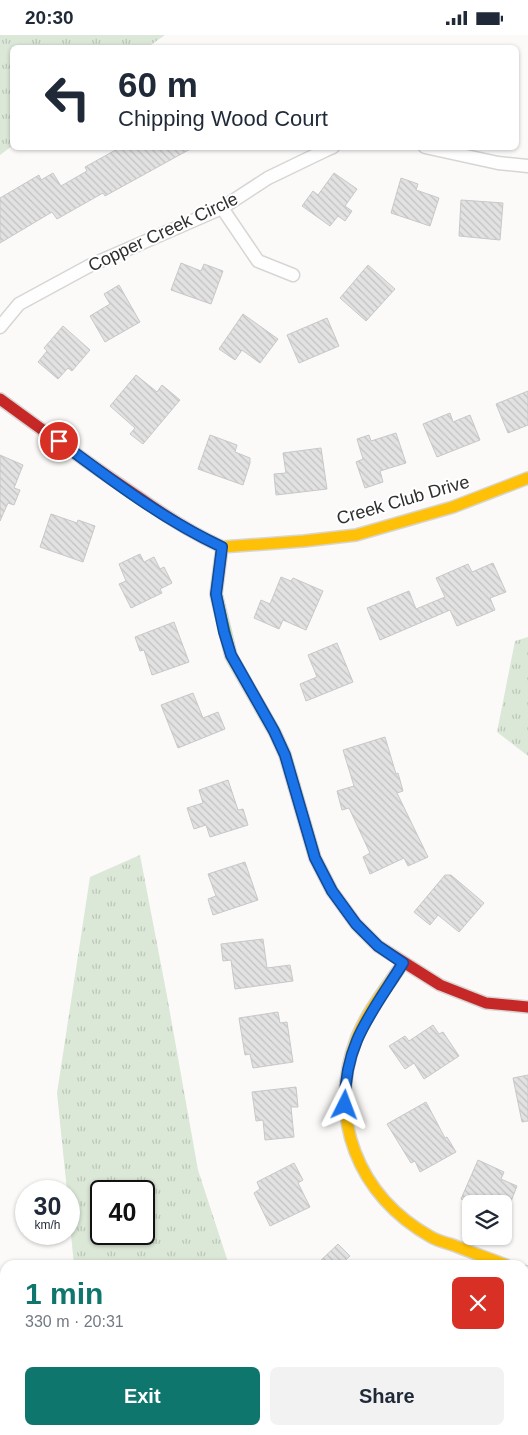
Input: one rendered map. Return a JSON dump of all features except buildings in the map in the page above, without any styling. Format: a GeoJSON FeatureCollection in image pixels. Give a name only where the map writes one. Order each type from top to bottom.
{"type":"FeatureCollection","features":[{"type":"Feature","properties":{"kind":"street","name":"Copper Creek Circle"},"geometry":{"type":"LineString","coordinates":[[0,327],[19,304],[89,266],[222,208],[268,178],[326,150]]}},
{"type":"Feature","properties":{"kind":"street"},"geometry":{"type":"LineString","coordinates":[[439,150],[498,163],[528,166]]}},
{"type":"Feature","properties":{"kind":"street"},"geometry":{"type":"LineString","coordinates":[[222,208],[258,261],[293,275]]}},
{"type":"Feature","properties":{"kind":"street","name":"Creek Club Drive"},"geometry":{"type":"LineString","coordinates":[[0,399],[100,472],[149,505],[195,534],[222,547],[356,535],[453,507],[528,479]]}},
{"type":"Feature","properties":{"kind":"street"},"geometry":{"type":"LineString","coordinates":[[222,547],[216,594],[231,655],[274,731],[285,755],[315,858],[332,891],[356,924],[378,946],[440,985],[486,1003],[528,1007]]}},
{"type":"Feature","properties":{"kind":"street"},"geometry":{"type":"LineString","coordinates":[[403,963],[370,1013],[358,1037],[349,1062],[345,1090],[345,1120],[352,1148],[361,1171],[390,1209],[429,1236],[493,1260]]}},
{"type":"Feature","properties":{"kind":"green space"},"geometry":{"type":"Polygon","coordinates":[[[0,35],[165,35],[151,45],[10,45],[10,148],[0,155],[0,35]]]}},
{"type":"Feature","properties":{"kind":"green space"},"geometry":{"type":"Polygon","coordinates":[[[528,637],[528,756],[497,732],[515,641],[528,637]]]}},
{"type":"Feature","properties":{"kind":"green space"},"geometry":{"type":"Polygon","coordinates":[[[140,855],[198,1170],[227,1260],[74,1260],[72,1245],[80,1245],[80,1180],[66,1180],[57,1093],[90,877],[140,855]]]}},
{"type":"Feature","properties":{"kind":"traffic: fast"},"geometry":{"type":"LineString","coordinates":[[222,547],[216,594],[231,656],[275,733],[285,755],[294,786]]}},
{"type":"Feature","properties":{"kind":"traffic: slow"},"geometry":{"type":"LineString","coordinates":[[212,542],[222,547],[356,535],[453,507],[528,478]]}},
{"type":"Feature","properties":{"kind":"traffic: slow"},"geometry":{"type":"LineString","coordinates":[[403,963],[361,1027],[348,1067],[345,1096],[348,1125],[355,1152],[367,1177],[384,1200],[406,1220],[436,1240],[493,1260]]}},
{"type":"Feature","properties":{"kind":"traffic: jam"},"geometry":{"type":"LineString","coordinates":[[0,399],[155,509],[212,542]]}},
{"type":"Feature","properties":{"kind":"traffic: jam"},"geometry":{"type":"LineString","coordinates":[[294,786],[315,858],[332,891],[356,924],[378,946],[440,985],[486,1003],[528,1007]]}},
{"type":"Feature","properties":{"kind":"route"},"geometry":{"type":"LineString","coordinates":[[59,441],[100,472],[166,516],[195,534],[222,547],[216,594],[224,632],[231,655],[274,731],[285,755],[315,858],[332,891],[356,924],[378,946],[403,963],[370,1013],[358,1037],[349,1062],[345,1105]]}}]}
